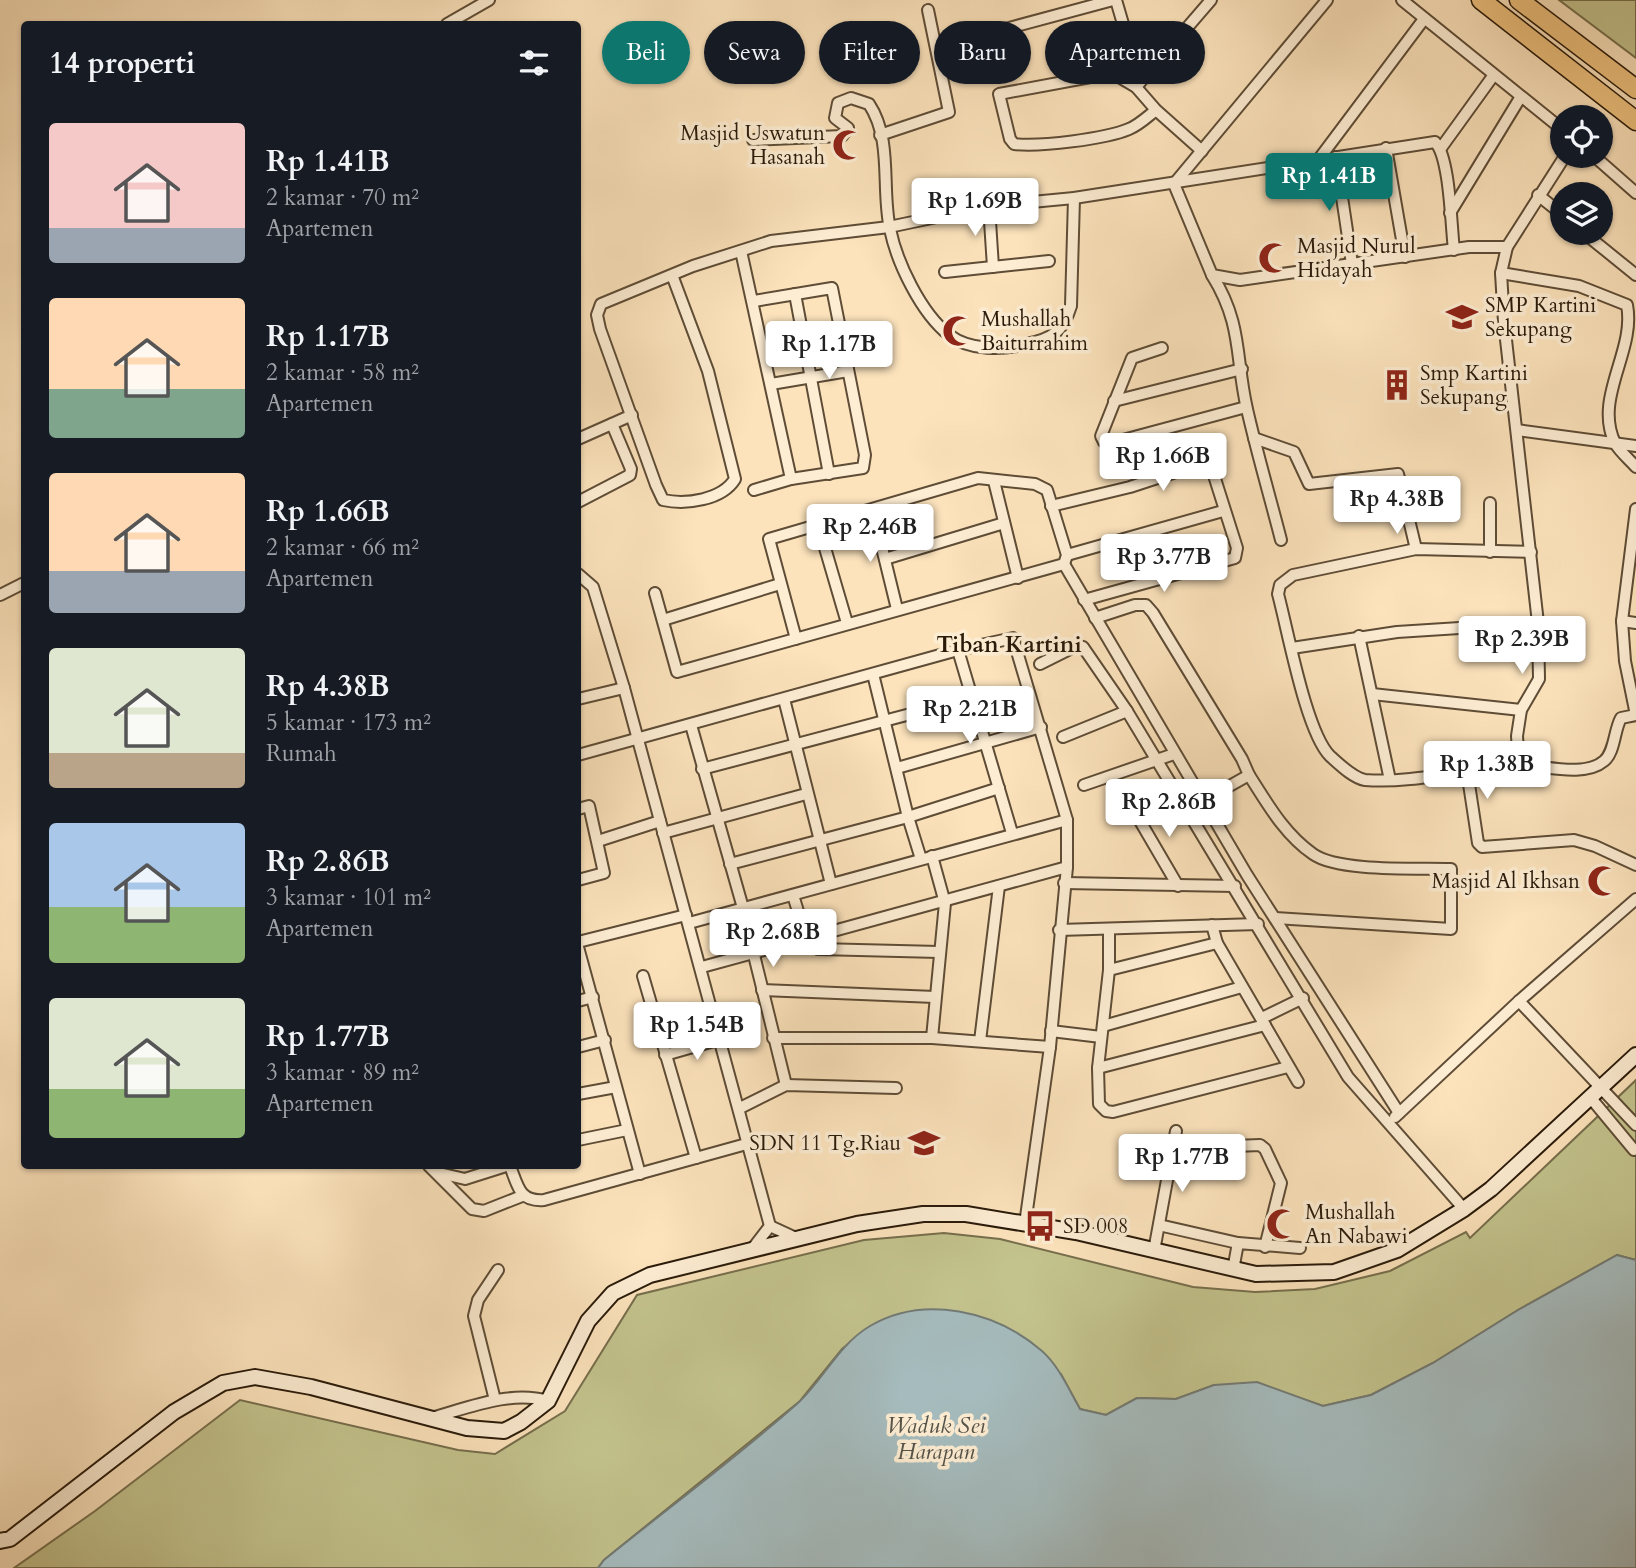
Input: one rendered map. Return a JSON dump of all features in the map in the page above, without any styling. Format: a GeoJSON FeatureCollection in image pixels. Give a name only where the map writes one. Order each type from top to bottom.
{"type":"FeatureCollection","features":[{"type":"Feature","properties":{"kind":"highway"},"geometry":{"type":"LineString","coordinates":[[1481,0],[1636,121]]}},
{"type":"Feature","properties":{"kind":"highway"},"geometry":{"type":"LineString","coordinates":[[1519,0],[1636,89]]}},
{"type":"Feature","properties":{"kind":"highway"},"geometry":{"type":"LineString","coordinates":[[1555,58],[1569,39]]}},
{"type":"Feature","properties":{"kind":"main road"},"geometry":{"type":"LineString","coordinates":[[0,1541],[10,1539],[68,1497],[174,1412],[212,1388],[236,1379],[255,1377],[312,1387],[467,1428],[504,1430],[521,1422],[548,1401],[588,1321],[613,1293],[650,1275],[796,1238],[923,1214],[966,1214],[1154,1251],[1233,1270],[1280,1275],[1334,1272],[1397,1250],[1464,1209],[1491,1189],[1636,1055]]}},
{"type":"Feature","properties":{"kind":"street"},"geometry":{"type":"LineString","coordinates":[[452,21],[489,0]]}},
{"type":"Feature","properties":{"kind":"street"},"geometry":{"type":"LineString","coordinates":[[1031,22],[1114,0],[1120,21]]}},
{"type":"Feature","properties":{"kind":"street"},"geometry":{"type":"LineString","coordinates":[[1193,21],[1211,0]]}},
{"type":"Feature","properties":{"kind":"street"},"geometry":{"type":"LineString","coordinates":[[1174,184],[1327,0]]}},
{"type":"Feature","properties":{"kind":"street"},"geometry":{"type":"LineString","coordinates":[[1402,0],[1550,120]]}},
{"type":"Feature","properties":{"kind":"street"},"geometry":{"type":"LineString","coordinates":[[880,135],[949,112],[928,10]]}},
{"type":"Feature","properties":{"kind":"street"},"geometry":{"type":"LineString","coordinates":[[1319,159],[1424,19]]}},
{"type":"Feature","properties":{"kind":"street"},"geometry":{"type":"LineString","coordinates":[[1441,148],[1493,76]]}},
{"type":"Feature","properties":{"kind":"street"},"geometry":{"type":"LineString","coordinates":[[1053,84],[999,94],[1010,139],[1014,144],[1047,144],[1125,131],[1156,110]]}},
{"type":"Feature","properties":{"kind":"street"},"geometry":{"type":"LineString","coordinates":[[1138,84],[1156,110],[1202,151]]}},
{"type":"Feature","properties":{"kind":"street"},"geometry":{"type":"LineString","coordinates":[[753,140],[842,136],[848,128],[836,121],[834,109],[838,103],[851,98],[869,104],[880,135],[888,178],[889,227],[901,265],[916,294],[949,335],[965,343],[1006,349],[1058,334],[1066,323],[1071,306],[1074,198]]}},
{"type":"Feature","properties":{"kind":"street"},"geometry":{"type":"LineString","coordinates":[[1450,213],[1520,98]]}},
{"type":"Feature","properties":{"kind":"street"},"geometry":{"type":"LineString","coordinates":[[672,275],[708,371],[735,479],[730,488],[710,498],[682,501],[663,500],[597,315],[601,304],[672,275],[771,241],[889,227],[989,206],[1174,184],[1435,142],[1441,148],[1454,250]]}},
{"type":"Feature","properties":{"kind":"street"},"geometry":{"type":"LineString","coordinates":[[1386,148],[1405,257]]}},
{"type":"Feature","properties":{"kind":"street"},"geometry":{"type":"LineString","coordinates":[[1336,157],[1352,264]]}},
{"type":"Feature","properties":{"kind":"street"},"geometry":{"type":"LineString","coordinates":[[1519,765],[1517,737],[1521,710],[1539,679],[1538,623],[1502,273],[1507,247],[1557,168]]}},
{"type":"Feature","properties":{"kind":"street"},"geometry":{"type":"LineString","coordinates":[[1608,168],[1636,193]]}},
{"type":"Feature","properties":{"kind":"street"},"geometry":{"type":"LineString","coordinates":[[1174,184],[1212,275],[1228,301],[1233,317],[1246,407],[1281,540]]}},
{"type":"Feature","properties":{"kind":"street"},"geometry":{"type":"LineString","coordinates":[[1538,195],[1550,205]]}},
{"type":"Feature","properties":{"kind":"street"},"geometry":{"type":"LineString","coordinates":[[989,206],[993,267]]}},
{"type":"Feature","properties":{"kind":"street"},"geometry":{"type":"LineString","coordinates":[[1599,245],[1636,275]]}},
{"type":"Feature","properties":{"kind":"street"},"geometry":{"type":"LineString","coordinates":[[1212,275],[1240,280],[1454,250],[1507,247]]}},
{"type":"Feature","properties":{"kind":"street"},"geometry":{"type":"LineString","coordinates":[[741,251],[791,479]]}},
{"type":"Feature","properties":{"kind":"street"},"geometry":{"type":"LineString","coordinates":[[945,272],[1049,261]]}},
{"type":"Feature","properties":{"kind":"street"},"geometry":{"type":"LineString","coordinates":[[1502,273],[1579,286],[1626,305],[1632,337],[1613,385],[1609,418],[1615,443],[1636,467]]}},
{"type":"Feature","properties":{"kind":"street"},"geometry":{"type":"LineString","coordinates":[[754,301],[832,288],[866,463],[863,468],[791,479],[754,489]]}},
{"type":"Feature","properties":{"kind":"street"},"geometry":{"type":"LineString","coordinates":[[795,294],[829,474]]}},
{"type":"Feature","properties":{"kind":"street"},"geometry":{"type":"LineString","coordinates":[[1162,348],[1132,358],[1101,436],[1108,444],[1246,407]]}},
{"type":"Feature","properties":{"kind":"street"},"geometry":{"type":"LineString","coordinates":[[1114,401],[1242,369]]}},
{"type":"Feature","properties":{"kind":"street"},"geometry":{"type":"LineString","coordinates":[[771,384],[848,371]]}},
{"type":"Feature","properties":{"kind":"street"},"geometry":{"type":"LineString","coordinates":[[581,438],[632,415]]}},
{"type":"Feature","properties":{"kind":"street"},"geometry":{"type":"LineString","coordinates":[[581,500],[630,475],[631,469],[612,424]]}},
{"type":"Feature","properties":{"kind":"street"},"geometry":{"type":"LineString","coordinates":[[1517,430],[1636,446]]}},
{"type":"Feature","properties":{"kind":"street"},"geometry":{"type":"LineString","coordinates":[[1254,438],[1294,452],[1309,484],[1398,474],[1416,548]]}},
{"type":"Feature","properties":{"kind":"street"},"geometry":{"type":"LineString","coordinates":[[1052,506],[1130,487],[1208,463],[1237,548],[1235,558],[1084,600]]}},
{"type":"Feature","properties":{"kind":"street"},"geometry":{"type":"LineString","coordinates":[[796,639],[769,539],[873,511],[978,478],[1042,485],[1052,506],[1065,559],[1084,600],[1174,754],[1399,1113]]}},
{"type":"Feature","properties":{"kind":"street"},"geometry":{"type":"LineString","coordinates":[[994,481],[1018,578]]}},
{"type":"Feature","properties":{"kind":"street"},"geometry":{"type":"LineString","coordinates":[[1490,503],[1490,552]]}},
{"type":"Feature","properties":{"kind":"street"},"geometry":{"type":"LineString","coordinates":[[1531,552],[1416,548],[1293,575],[1280,585],[1278,594],[1318,742],[1345,769],[1361,779],[1391,780],[1519,765],[1587,769],[1603,763],[1609,754],[1614,729],[1621,718],[1636,715],[1625,661],[1622,621],[1636,509]]}},
{"type":"Feature","properties":{"kind":"street"},"geometry":{"type":"LineString","coordinates":[[873,511],[897,609]]}},
{"type":"Feature","properties":{"kind":"street"},"geometry":{"type":"LineString","coordinates":[[655,593],[677,672],[897,609],[1018,578],[1065,559],[1223,511]]}},
{"type":"Feature","properties":{"kind":"street"},"geometry":{"type":"LineString","coordinates":[[885,559],[1004,523]]}},
{"type":"Feature","properties":{"kind":"street"},"geometry":{"type":"LineString","coordinates":[[818,524],[847,623]]}},
{"type":"Feature","properties":{"kind":"street"},"geometry":{"type":"LineString","coordinates":[[581,577],[593,587],[624,688],[771,1226]]}},
{"type":"Feature","properties":{"kind":"street"},"geometry":{"type":"LineString","coordinates":[[0,595],[21,584]]}},
{"type":"Feature","properties":{"kind":"street"},"geometry":{"type":"LineString","coordinates":[[663,620],[780,584]]}},
{"type":"Feature","properties":{"kind":"street"},"geometry":{"type":"LineString","coordinates":[[1095,618],[1135,605],[1146,605],[1283,826],[1313,854],[1334,864],[1451,869],[1451,929],[1275,918]]}},
{"type":"Feature","properties":{"kind":"street"},"geometry":{"type":"LineString","coordinates":[[1622,621],[1636,623]]}},
{"type":"Feature","properties":{"kind":"street"},"geometry":{"type":"LineString","coordinates":[[1292,648],[1359,636],[1538,623]]}},
{"type":"Feature","properties":{"kind":"street"},"geometry":{"type":"LineString","coordinates":[[1359,636],[1391,780]]}},
{"type":"Feature","properties":{"kind":"street"},"geometry":{"type":"LineString","coordinates":[[581,754],[639,741],[958,650],[1013,638],[1067,820],[1067,867],[1050,1047],[1025,1224]]}},
{"type":"Feature","properties":{"kind":"street"},"geometry":{"type":"LineString","coordinates":[[1040,664],[1080,646],[1127,711],[1303,998],[1348,1077],[1464,1209]]}},
{"type":"Feature","properties":{"kind":"street"},"geometry":{"type":"LineString","coordinates":[[958,650],[1012,834]]}},
{"type":"Feature","properties":{"kind":"street"},"geometry":{"type":"LineString","coordinates":[[873,674],[887,722],[908,817],[945,903],[932,1038]]}},
{"type":"Feature","properties":{"kind":"street"},"geometry":{"type":"LineString","coordinates":[[581,698],[624,688]]}},
{"type":"Feature","properties":{"kind":"street"},"geometry":{"type":"LineString","coordinates":[[1372,694],[1430,698],[1521,710]]}},
{"type":"Feature","properties":{"kind":"street"},"geometry":{"type":"LineString","coordinates":[[702,769],[971,698]]}},
{"type":"Feature","properties":{"kind":"street"},"geometry":{"type":"LineString","coordinates":[[784,699],[831,884]]}},
{"type":"Feature","properties":{"kind":"street"},"geometry":{"type":"LineString","coordinates":[[1063,737],[1127,711]]}},
{"type":"Feature","properties":{"kind":"street"},"geometry":{"type":"LineString","coordinates":[[691,725],[743,908]]}},
{"type":"Feature","properties":{"kind":"street"},"geometry":{"type":"LineString","coordinates":[[897,768],[1041,727]]}},
{"type":"Feature","properties":{"kind":"street"},"geometry":{"type":"LineString","coordinates":[[1084,785],[1174,754]]}},
{"type":"Feature","properties":{"kind":"street"},"geometry":{"type":"LineString","coordinates":[[1467,771],[1478,843],[1482,847],[1574,841],[1595,846],[1636,865]]}},
{"type":"Feature","properties":{"kind":"street"},"geometry":{"type":"LineString","coordinates":[[1203,801],[1249,775]]}},
{"type":"Feature","properties":{"kind":"street"},"geometry":{"type":"LineString","coordinates":[[730,864],[908,817],[999,788]]}},
{"type":"Feature","properties":{"kind":"street"},"geometry":{"type":"LineString","coordinates":[[598,841],[716,818],[806,794]]}},
{"type":"Feature","properties":{"kind":"street"},"geometry":{"type":"LineString","coordinates":[[581,808],[589,806],[604,873],[581,879]]}},
{"type":"Feature","properties":{"kind":"street"},"geometry":{"type":"LineString","coordinates":[[1133,809],[1178,886]]}},
{"type":"Feature","properties":{"kind":"street"},"geometry":{"type":"LineString","coordinates":[[581,950],[687,919],[793,895],[1067,820]]}},
{"type":"Feature","properties":{"kind":"street"},"geometry":{"type":"LineString","coordinates":[[702,967],[807,941],[1067,867]]}},
{"type":"Feature","properties":{"kind":"street"},"geometry":{"type":"LineString","coordinates":[[1064,883],[1235,886]]}},
{"type":"Feature","properties":{"kind":"street"},"geometry":{"type":"LineString","coordinates":[[980,1041],[999,886]]}},
{"type":"Feature","properties":{"kind":"street"},"geometry":{"type":"LineString","coordinates":[[793,895],[807,941],[818,949],[939,952]]}},
{"type":"Feature","properties":{"kind":"street"},"geometry":{"type":"LineString","coordinates":[[1388,1124],[1519,1001],[1636,898]]}},
{"type":"Feature","properties":{"kind":"street"},"geometry":{"type":"LineString","coordinates":[[1059,930],[1258,924]]}},
{"type":"Feature","properties":{"kind":"street"},"geometry":{"type":"LineString","coordinates":[[1212,925],[1217,943],[1298,1082]]}},
{"type":"Feature","properties":{"kind":"street"},"geometry":{"type":"LineString","coordinates":[[1109,929],[1109,970],[1098,1068],[1099,1104],[1102,1108],[1113,1112],[1288,1067]]}},
{"type":"Feature","properties":{"kind":"street"},"geometry":{"type":"LineString","coordinates":[[1109,970],[1217,943]]}},
{"type":"Feature","properties":{"kind":"street"},"geometry":{"type":"LineString","coordinates":[[754,955],[786,1085]]}},
{"type":"Feature","properties":{"kind":"street"},"geometry":{"type":"LineString","coordinates":[[581,960],[640,1174]]}},
{"type":"Feature","properties":{"kind":"street"},"geometry":{"type":"LineString","coordinates":[[643,976],[696,1158]]}},
{"type":"Feature","properties":{"kind":"street"},"geometry":{"type":"LineString","coordinates":[[1051,1031],[1102,1032],[1242,987]]}},
{"type":"Feature","properties":{"kind":"street"},"geometry":{"type":"LineString","coordinates":[[762,990],[935,997]]}},
{"type":"Feature","properties":{"kind":"street"},"geometry":{"type":"LineString","coordinates":[[581,1000],[593,997]]}},
{"type":"Feature","properties":{"kind":"street"},"geometry":{"type":"LineString","coordinates":[[1098,1068],[1264,1021],[1303,998]]}},
{"type":"Feature","properties":{"kind":"street"},"geometry":{"type":"LineString","coordinates":[[1519,1001],[1595,1092],[1634,1150]]}},
{"type":"Feature","properties":{"kind":"street"},"geometry":{"type":"LineString","coordinates":[[773,1038],[932,1038],[1050,1047]]}},
{"type":"Feature","properties":{"kind":"street"},"geometry":{"type":"LineString","coordinates":[[665,1055],[721,1039]]}},
{"type":"Feature","properties":{"kind":"street"},"geometry":{"type":"LineString","coordinates":[[581,1047],[605,1040]]}},
{"type":"Feature","properties":{"kind":"street"},"geometry":{"type":"LineString","coordinates":[[740,1108],[786,1085],[895,1088]]}},
{"type":"Feature","properties":{"kind":"street"},"geometry":{"type":"LineString","coordinates":[[581,1093],[616,1087]]}},
{"type":"Feature","properties":{"kind":"street"},"geometry":{"type":"LineString","coordinates":[[1595,1092],[1636,1125]]}},
{"type":"Feature","properties":{"kind":"street"},"geometry":{"type":"LineString","coordinates":[[581,1139],[626,1130]]}},
{"type":"Feature","properties":{"kind":"street"},"geometry":{"type":"LineString","coordinates":[[1154,1251],[1176,1130]]}},
{"type":"Feature","properties":{"kind":"street"},"geometry":{"type":"LineString","coordinates":[[509,1169],[522,1196],[529,1201],[544,1200],[750,1143]]}},
{"type":"Feature","properties":{"kind":"street"},"geometry":{"type":"LineString","coordinates":[[1173,1157],[1235,1146],[1260,1145],[1265,1149],[1281,1183],[1265,1247]]}},
{"type":"Feature","properties":{"kind":"street"},"geometry":{"type":"LineString","coordinates":[[433,1169],[472,1209],[484,1211],[522,1196]]}},
{"type":"Feature","properties":{"kind":"street"},"geometry":{"type":"LineString","coordinates":[[435,1169],[465,1179],[498,1169]]}},
{"type":"Feature","properties":{"kind":"street"},"geometry":{"type":"LineString","coordinates":[[771,1226],[796,1238]]}},
{"type":"Feature","properties":{"kind":"street"},"geometry":{"type":"LineString","coordinates":[[753,1248],[771,1226]]}},
{"type":"Feature","properties":{"kind":"street"},"geometry":{"type":"LineString","coordinates":[[1159,1226],[1238,1243],[1300,1248]]}},
{"type":"Feature","properties":{"kind":"street"},"geometry":{"type":"LineString","coordinates":[[1233,1270],[1238,1243]]}},
{"type":"Feature","properties":{"kind":"street"},"geometry":{"type":"LineString","coordinates":[[495,1400],[474,1316],[478,1300],[498,1270]]}},
{"type":"Feature","properties":{"kind":"street"},"geometry":{"type":"LineString","coordinates":[[430,1418],[495,1400],[531,1397],[548,1401]]}},
{"type":"Feature","properties":{"kind":"green space"},"geometry":{"type":"Polygon","coordinates":[[[1559,0],[1636,0],[1636,58],[1559,0]]]}},
{"type":"Feature","properties":{"kind":"green space"},"geometry":{"type":"Polygon","coordinates":[[[1636,1080],[1636,1260],[1617,1255],[1518,1310],[1433,1363],[1371,1395],[1323,1406],[1293,1396],[1214,1385],[1176,1399],[1137,1398],[1106,1415],[1080,1409],[1061,1374],[871,1326],[842,1349],[800,1401],[604,1560],[598,1568],[14,1568],[95,1511],[240,1400],[458,1450],[495,1454],[565,1411],[637,1295],[864,1240],[944,1233],[1000,1239],[1193,1287],[1255,1292],[1315,1289],[1390,1271],[1466,1232],[1470,1238],[1636,1080]]]}},
{"type":"Feature","properties":{"kind":"water","name":"Waduk Sei Harapan"},"geometry":{"type":"Polygon","coordinates":[[[1617,1255],[1636,1260],[1636,1568],[598,1568],[604,1560],[798,1403],[840,1352],[859,1334],[891,1316],[936,1309],[982,1317],[1003,1326],[1024,1337],[1048,1357],[1080,1409],[1106,1415],[1137,1398],[1176,1399],[1214,1385],[1257,1382],[1323,1406],[1371,1395],[1433,1363],[1518,1310],[1617,1255]]]}},
{"type":"Feature","properties":{"kind":"place","name":"Masjid Uswatun Hasanah"},"geometry":{"type":"Point","coordinates":[848,145]}},
{"type":"Feature","properties":{"kind":"place","name":"Masjid Nurul Hidayah"},"geometry":{"type":"Point","coordinates":[1274,258]}},
{"type":"Feature","properties":{"kind":"place","name":"SMP Kartini Sekupang"},"geometry":{"type":"Point","coordinates":[1462,317]}},
{"type":"Feature","properties":{"kind":"place","name":"Mushallah Baiturrahim"},"geometry":{"type":"Point","coordinates":[958,331]}},
{"type":"Feature","properties":{"kind":"place","name":"Smp Kartini Sekupang"},"geometry":{"type":"Point","coordinates":[1397,385]}},
{"type":"Feature","properties":{"kind":"place","name":"Masjid Al Ikhsan"},"geometry":{"type":"Point","coordinates":[1603,881]}},
{"type":"Feature","properties":{"kind":"place","name":"SDN 11 Tg.Riau"},"geometry":{"type":"Point","coordinates":[924,1143]}},
{"type":"Feature","properties":{"kind":"place","name":"Mushallah An Nabawi"},"geometry":{"type":"Point","coordinates":[1282,1224]}},
{"type":"Feature","properties":{"kind":"place","name":"SD 008"},"geometry":{"type":"Point","coordinates":[1040,1226]}},
{"type":"Feature","properties":{"kind":"district","name":"Tiban Kartini"},"geometry":{"type":"Point","coordinates":[1009,644]}}]}
